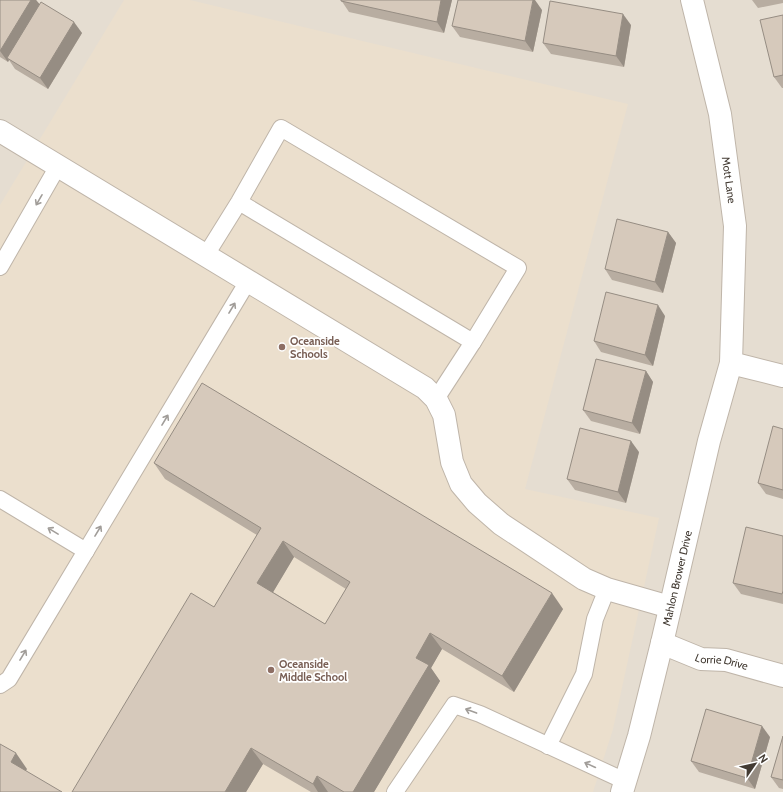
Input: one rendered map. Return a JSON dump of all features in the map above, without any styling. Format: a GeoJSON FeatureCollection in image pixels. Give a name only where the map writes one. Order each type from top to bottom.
{"type":"FeatureCollection","features":[{"type":"Feature","properties":{"kind":"street","name":"Mott Lane"},"geometry":{"type":"LineString","coordinates":[[692,0],[720,114],[735,226],[731,363]]}},
{"type":"Feature","properties":{"kind":"street"},"geometry":{"type":"LineString","coordinates":[[0,131],[425,388],[436,399],[444,415],[452,462],[462,484],[477,503],[501,524],[584,579],[607,589],[670,607]]}},
{"type":"Feature","properties":{"kind":"street"},"geometry":{"type":"LineString","coordinates":[[731,363],[783,376]]}},
{"type":"Feature","properties":{"kind":"street","name":"Mahlon Brower Drive"},"geometry":{"type":"LineString","coordinates":[[623,787],[639,736],[709,441],[731,363]]}},
{"type":"Feature","properties":{"kind":"street","name":"Lorrie Drive"},"geometry":{"type":"LineString","coordinates":[[662,642],[701,659],[726,660],[783,676]]}},
{"type":"Feature","properties":{"kind":"lane"},"geometry":{"type":"LineString","coordinates":[[206,255],[239,202],[281,128],[518,268],[436,399]]}},
{"type":"Feature","properties":{"kind":"lane"},"geometry":{"type":"LineString","coordinates":[[0,267],[58,166]]}},
{"type":"Feature","properties":{"kind":"lane"},"geometry":{"type":"LineString","coordinates":[[239,202],[473,342]]}},
{"type":"Feature","properties":{"kind":"lane"},"geometry":{"type":"LineString","coordinates":[[0,685],[9,679],[248,281]]}},
{"type":"Feature","properties":{"kind":"lane"},"geometry":{"type":"LineString","coordinates":[[0,499],[86,551]]}},
{"type":"Feature","properties":{"kind":"lane"},"geometry":{"type":"LineString","coordinates":[[548,746],[584,674],[595,619],[607,589]]}},
{"type":"Feature","properties":{"kind":"lane"},"geometry":{"type":"LineString","coordinates":[[395,792],[454,705],[480,714],[548,746],[623,787]]}},
{"type":"Feature","properties":{"kind":"shaded area","name":"Oceanside Schools"},"geometry":{"type":"Polygon","coordinates":[[[0,0],[783,0],[783,792],[0,792],[0,0]]]}},
{"type":"Feature","properties":{"kind":"shaded area","name":"Oceanside Schools"},"geometry":{"type":"Polygon","coordinates":[[[124,0],[190,0],[628,104],[525,489],[659,518],[613,729],[593,792],[0,792],[0,205],[124,0]]]}},
{"type":"Feature","properties":{"kind":"building"},"geometry":{"type":"Polygon","coordinates":[[[0,0],[31,0],[0,51],[0,0]]]}},
{"type":"Feature","properties":{"kind":"building"},"geometry":{"type":"Polygon","coordinates":[[[341,0],[441,0],[437,22],[341,0]]]}},
{"type":"Feature","properties":{"kind":"building"},"geometry":{"type":"Polygon","coordinates":[[[458,0],[533,0],[525,41],[452,26],[458,0]]]}},
{"type":"Feature","properties":{"kind":"building"},"geometry":{"type":"Polygon","coordinates":[[[550,1],[623,14],[616,56],[543,43],[550,1]]]}},
{"type":"Feature","properties":{"kind":"building"},"geometry":{"type":"Polygon","coordinates":[[[41,2],[74,22],[40,78],[7,58],[41,2]]]}},
{"type":"Feature","properties":{"kind":"building"},"geometry":{"type":"Polygon","coordinates":[[[783,15],[783,75],[774,77],[760,20],[783,15]]]}},
{"type":"Feature","properties":{"kind":"building"},"geometry":{"type":"Polygon","coordinates":[[[617,219],[668,232],[655,282],[605,269],[617,219]]]}},
{"type":"Feature","properties":{"kind":"building"},"geometry":{"type":"Polygon","coordinates":[[[606,292],[658,305],[645,355],[594,341],[606,292]]]}},
{"type":"Feature","properties":{"kind":"building"},"geometry":{"type":"Polygon","coordinates":[[[596,359],[646,371],[632,423],[583,410],[596,359]]]}},
{"type":"Feature","properties":{"kind":"building"},"geometry":{"type":"Polygon","coordinates":[[[202,383],[552,593],[502,676],[430,633],[416,658],[429,665],[353,792],[344,792],[317,776],[313,784],[251,748],[225,792],[72,792],[191,593],[214,607],[261,528],[154,463],[202,383]],[[283,541],[257,583],[325,624],[350,582],[283,541]]]}},
{"type":"Feature","properties":{"kind":"building"},"geometry":{"type":"Polygon","coordinates":[[[773,426],[783,429],[783,490],[758,483],[773,426]]]}},
{"type":"Feature","properties":{"kind":"building"},"geometry":{"type":"Polygon","coordinates":[[[580,428],[631,441],[618,492],[567,479],[580,428]]]}},
{"type":"Feature","properties":{"kind":"building"},"geometry":{"type":"Polygon","coordinates":[[[746,527],[783,536],[782,594],[733,583],[746,527]]]}},
{"type":"Feature","properties":{"kind":"building"},"geometry":{"type":"Polygon","coordinates":[[[706,709],[762,726],[747,778],[691,761],[706,709]]]}},
{"type":"Feature","properties":{"kind":"building"},"geometry":{"type":"Polygon","coordinates":[[[783,736],[783,780],[771,777],[783,736]]]}},
{"type":"Feature","properties":{"kind":"building"},"geometry":{"type":"Polygon","coordinates":[[[0,744],[16,753],[11,762],[62,792],[0,792],[0,744]]]}},
{"type":"Feature","properties":{"kind":"place","name":"Oceanside Schools"},"geometry":{"type":"Point","coordinates":[282,347]}},
{"type":"Feature","properties":{"kind":"place","name":"Oceanside Middle School"},"geometry":{"type":"Point","coordinates":[271,670]}}]}
